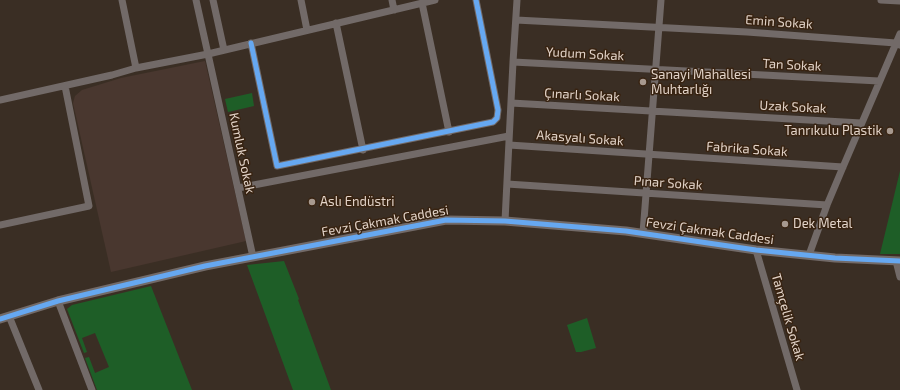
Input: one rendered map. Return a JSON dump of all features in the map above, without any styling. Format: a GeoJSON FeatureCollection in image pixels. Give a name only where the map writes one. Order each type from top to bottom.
{"type":"FeatureCollection","features":[{"type":"Feature","properties":{"kind":"street"},"geometry":{"type":"LineString","coordinates":[[122,0],[136,68]]}},
{"type":"Feature","properties":{"kind":"street","name":"Kumluk Sokak"},"geometry":{"type":"LineString","coordinates":[[196,0],[253,257]]}},
{"type":"Feature","properties":{"kind":"street"},"geometry":{"type":"LineString","coordinates":[[214,0],[224,50]]}},
{"type":"Feature","properties":{"kind":"street"},"geometry":{"type":"LineString","coordinates":[[301,0],[307,30]]}},
{"type":"Feature","properties":{"kind":"street"},"geometry":{"type":"LineString","coordinates":[[392,0],[394,10]]}},
{"type":"Feature","properties":{"kind":"street"},"geometry":{"type":"LineString","coordinates":[[0,100],[112,75],[136,68],[208,54],[435,0]]}},
{"type":"Feature","properties":{"kind":"street"},"geometry":{"type":"LineString","coordinates":[[251,43],[277,166],[363,150],[490,124],[496,120],[498,114],[476,0]]}},
{"type":"Feature","properties":{"kind":"street"},"geometry":{"type":"LineString","coordinates":[[505,221],[517,0]]}},
{"type":"Feature","properties":{"kind":"street"},"geometry":{"type":"LineString","coordinates":[[643,233],[661,0]]}},
{"type":"Feature","properties":{"kind":"street"},"geometry":{"type":"LineString","coordinates":[[881,0],[900,1]]}},
{"type":"Feature","properties":{"kind":"street"},"geometry":{"type":"LineString","coordinates":[[422,3],[449,132]]}},
{"type":"Feature","properties":{"kind":"street","name":"Emin Sokak"},"geometry":{"type":"LineString","coordinates":[[516,20],[747,32],[898,44]]}},
{"type":"Feature","properties":{"kind":"street"},"geometry":{"type":"LineString","coordinates":[[336,23],[363,150]]}},
{"type":"Feature","properties":{"kind":"street"},"geometry":{"type":"LineString","coordinates":[[809,255],[843,166],[879,81],[898,44],[900,34]]}},
{"type":"Feature","properties":{"kind":"street","name":"Yudum Sokak"},"geometry":{"type":"LineString","coordinates":[[513,62],[656,70]]}},
{"type":"Feature","properties":{"kind":"street","name":"Tan Sokak"},"geometry":{"type":"LineString","coordinates":[[656,70],[879,81]]}},
{"type":"Feature","properties":{"kind":"street"},"geometry":{"type":"LineString","coordinates":[[0,225],[89,206],[65,86]]}},
{"type":"Feature","properties":{"kind":"street","name":"Çınarlı Sokak"},"geometry":{"type":"LineString","coordinates":[[511,103],[652,112]]}},
{"type":"Feature","properties":{"kind":"street","name":"Uzak Sokak"},"geometry":{"type":"LineString","coordinates":[[652,112],[861,123]]}},
{"type":"Feature","properties":{"kind":"street"},"geometry":{"type":"LineString","coordinates":[[238,188],[509,136]]}},
{"type":"Feature","properties":{"kind":"street","name":"Akasyalı Sokak"},"geometry":{"type":"LineString","coordinates":[[509,145],[649,155]]}},
{"type":"Feature","properties":{"kind":"street","name":"Fabrika Sokak"},"geometry":{"type":"LineString","coordinates":[[649,155],[843,166]]}},
{"type":"Feature","properties":{"kind":"street","name":"Pınar Sokak"},"geometry":{"type":"LineString","coordinates":[[507,184],[827,205]]}},
{"type":"Feature","properties":{"kind":"street","name":"Fevzi Çakmak Caddesi"},"geometry":{"type":"LineString","coordinates":[[0,319],[58,302],[157,277],[446,220],[505,221],[618,230],[756,250],[835,258],[898,261]]}},
{"type":"Feature","properties":{"kind":"street","name":"Tamçelik Sokak"},"geometry":{"type":"LineString","coordinates":[[756,250],[797,390]]}},
{"type":"Feature","properties":{"kind":"street"},"geometry":{"type":"LineString","coordinates":[[898,261],[900,277]]}},
{"type":"Feature","properties":{"kind":"street"},"geometry":{"type":"LineString","coordinates":[[58,302],[92,390]]}},
{"type":"Feature","properties":{"kind":"street"},"geometry":{"type":"LineString","coordinates":[[9,316],[39,390]]}},
{"type":"Feature","properties":{"kind":"shaded area"},"geometry":{"type":"Polygon","coordinates":[[[205,61],[246,241],[111,272],[73,103],[75,96],[82,90],[121,78],[205,61]]]}},
{"type":"Feature","properties":{"kind":"green space"},"geometry":{"type":"Polygon","coordinates":[[[252,93],[254,106],[228,112],[225,99],[252,93]]]}},
{"type":"Feature","properties":{"kind":"green space"},"geometry":{"type":"Polygon","coordinates":[[[900,171],[900,254],[880,254],[888,221],[900,171]]]}},
{"type":"Feature","properties":{"kind":"green space"},"geometry":{"type":"Polygon","coordinates":[[[284,261],[331,390],[293,390],[247,265],[284,261]]]}},
{"type":"Feature","properties":{"kind":"green space"},"geometry":{"type":"Polygon","coordinates":[[[151,286],[192,390],[97,390],[85,358],[89,357],[95,373],[109,367],[95,333],[82,338],[87,352],[84,353],[67,309],[72,305],[151,286]]]}},
{"type":"Feature","properties":{"kind":"green space"},"geometry":{"type":"Polygon","coordinates":[[[587,318],[596,348],[576,352],[567,325],[587,318]]]}},
{"type":"Feature","properties":{"kind":"cycle path"},"geometry":{"type":"LineString","coordinates":[[251,43],[277,166],[493,122],[497,118],[498,110],[476,0]]}},
{"type":"Feature","properties":{"kind":"cycle path"},"geometry":{"type":"LineString","coordinates":[[0,319],[58,301],[205,266],[446,220],[505,221],[626,231],[756,250],[835,258],[900,261]]}},
{"type":"Feature","properties":{"kind":"place","name":"Sanayi Mahallesi Muhtarlığı"},"geometry":{"type":"Point","coordinates":[643,82]}},
{"type":"Feature","properties":{"kind":"place","name":"Tanrıkulu Plastik"},"geometry":{"type":"Point","coordinates":[890,131]}},
{"type":"Feature","properties":{"kind":"place","name":"Aslı Endüstri"},"geometry":{"type":"Point","coordinates":[312,202]}},
{"type":"Feature","properties":{"kind":"place","name":"Dek Metal"},"geometry":{"type":"Point","coordinates":[785,224]}}]}
